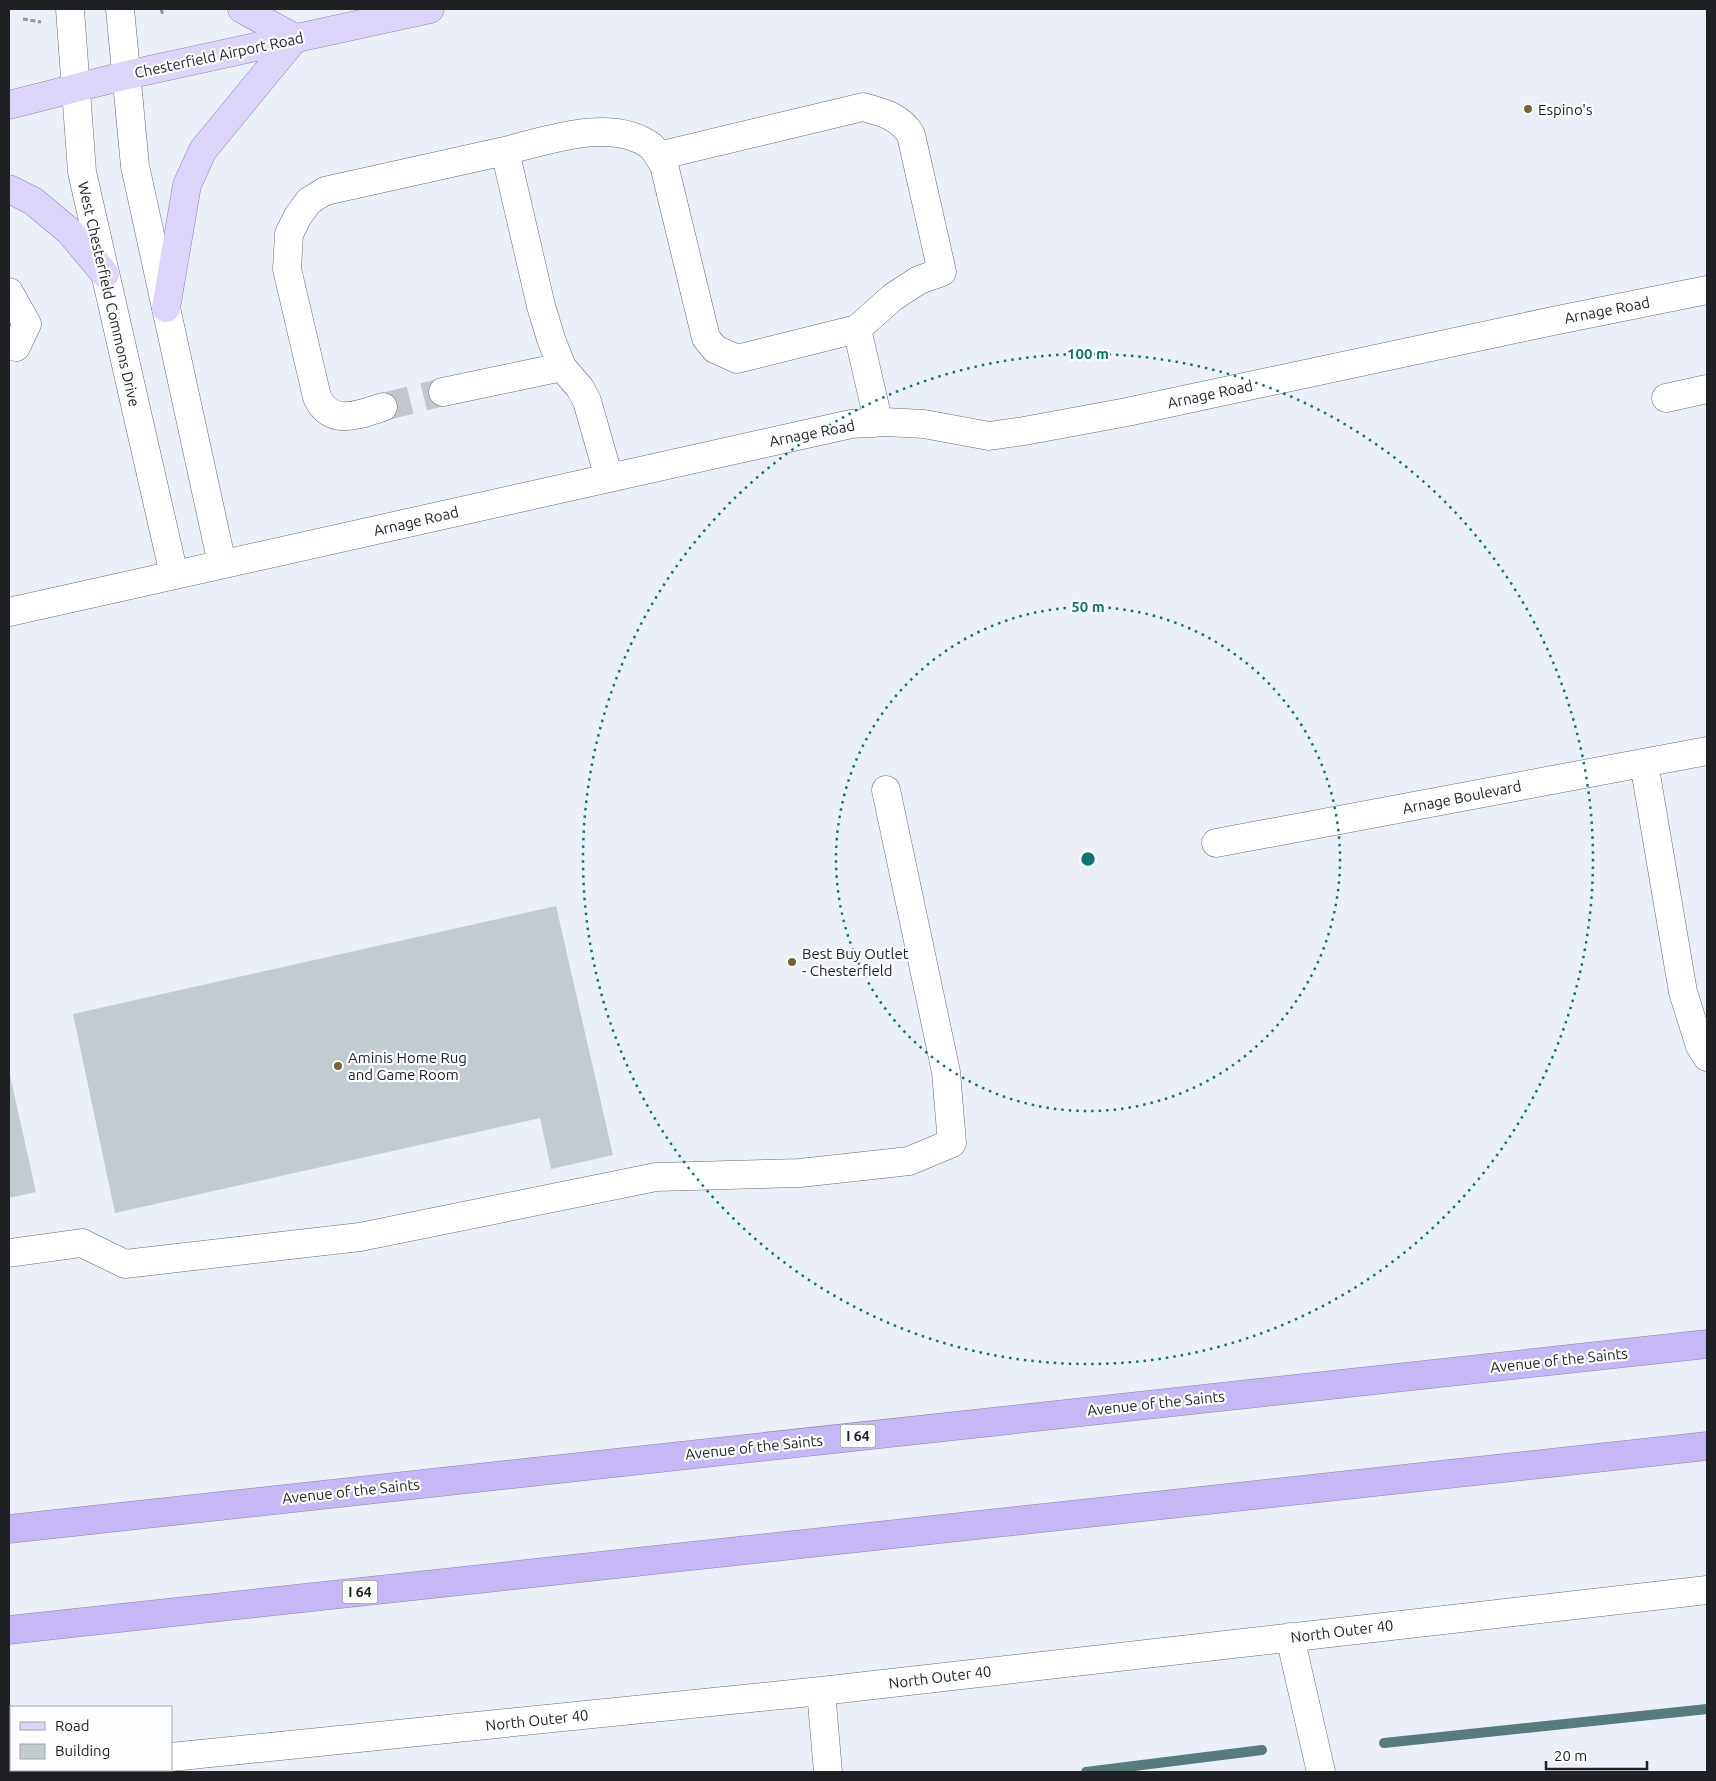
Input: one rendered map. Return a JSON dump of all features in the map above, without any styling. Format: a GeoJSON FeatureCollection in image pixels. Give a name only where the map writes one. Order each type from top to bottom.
{"type":"FeatureCollection","features":[{"type":"Feature","properties":{"kind":"highway","name":"Avenue of the Saints"},"geometry":{"type":"LineString","coordinates":[[9,1529],[1707,1344]]}},
{"type":"Feature","properties":{"kind":"highway","name":"I 64"},"geometry":{"type":"LineString","coordinates":[[9,1630],[1707,1446]]}},
{"type":"Feature","properties":{"kind":"main road"},"geometry":{"type":"LineString","coordinates":[[166,308],[187,185],[203,150],[295,38],[242,9]]}},
{"type":"Feature","properties":{"kind":"main road","name":"Chesterfield Airport Road"},"geometry":{"type":"LineString","coordinates":[[9,105],[127,75],[430,9]]}},
{"type":"Feature","properties":{"kind":"main road"},"geometry":{"type":"LineString","coordinates":[[9,189],[33,201],[69,231],[105,274]]}},
{"type":"Feature","properties":{"kind":"street","name":"West Chesterfield Commons Drive"},"geometry":{"type":"LineString","coordinates":[[70,9],[82,172],[174,575]]}},
{"type":"Feature","properties":{"kind":"street"},"geometry":{"type":"LineString","coordinates":[[120,9],[135,166],[222,564]]}},
{"type":"Feature","properties":{"kind":"street"},"geometry":{"type":"LineString","coordinates":[[384,408],[345,417],[334,415],[321,406],[317,397],[287,269],[289,234],[309,200],[324,192],[562,137],[605,132],[637,138],[652,148],[664,165],[706,338],[715,349],[737,359],[857,329],[900,293],[920,280],[942,272],[911,135],[906,125],[886,113],[863,108],[658,156]]}},
{"type":"Feature","properties":{"kind":"street"},"geometry":{"type":"LineString","coordinates":[[505,151],[541,306],[562,367],[580,388],[587,401],[609,478]]}},
{"type":"Feature","properties":{"kind":"street","name":"Arnage Road"},"geometry":{"type":"LineString","coordinates":[[9,612],[851,424],[924,424],[989,436],[1024,431],[1136,410],[1707,290]]}},
{"type":"Feature","properties":{"kind":"street"},"geometry":{"type":"LineString","coordinates":[[9,292],[27,324],[16,347]]}},
{"type":"Feature","properties":{"kind":"street"},"geometry":{"type":"LineString","coordinates":[[857,329],[875,407],[874,423]]}},
{"type":"Feature","properties":{"kind":"street"},"geometry":{"type":"LineString","coordinates":[[442,392],[562,367]]}},
{"type":"Feature","properties":{"kind":"street"},"geometry":{"type":"LineString","coordinates":[[1666,398],[1707,389]]}},
{"type":"Feature","properties":{"kind":"street","name":"Arnage Boulevard"},"geometry":{"type":"LineString","coordinates":[[1216,843],[1707,751]]}},
{"type":"Feature","properties":{"kind":"street"},"geometry":{"type":"LineString","coordinates":[[1644,763],[1683,992],[1700,1046],[1707,1057]]}},
{"type":"Feature","properties":{"kind":"street"},"geometry":{"type":"LineString","coordinates":[[9,1253],[82,1243],[125,1264],[360,1237],[656,1177],[800,1173],[909,1161],[952,1143],[946,1072],[886,790]]}},
{"type":"Feature","properties":{"kind":"street","name":"North Outer 40"},"geometry":{"type":"LineString","coordinates":[[172,1757],[821,1691],[1707,1590]]}},
{"type":"Feature","properties":{"kind":"street"},"geometry":{"type":"LineString","coordinates":[[1290,1637],[1321,1772]]}},
{"type":"Feature","properties":{"kind":"street"},"geometry":{"type":"LineString","coordinates":[[821,1691],[828,1772]]}},
{"type":"Feature","properties":{"kind":"path"},"geometry":{"type":"LineString","coordinates":[[161,9],[163,15]]}},
{"type":"Feature","properties":{"kind":"building","name":"Aminis Home Rug and Game Room"},"geometry":{"type":"Polygon","coordinates":[[[556,906],[613,1155],[551,1169],[540,1118],[115,1213],[73,1014],[556,906]]]}},
{"type":"Feature","properties":{"kind":"building"},"geometry":{"type":"Polygon","coordinates":[[[9,1071],[36,1192],[9,1198],[9,1071]]]}},
{"type":"Feature","properties":{"kind":"waterway"},"geometry":{"type":"LineString","coordinates":[[1384,1743],[1707,1709]]}},
{"type":"Feature","properties":{"kind":"waterway"},"geometry":{"type":"LineString","coordinates":[[1086,1772],[1262,1750]]}},
{"type":"Feature","properties":{"kind":"tunnel"},"geometry":{"type":"LineString","coordinates":[[383,407],[443,392]]}},
{"type":"Feature","properties":{"kind":"place","name":"Espino's"},"geometry":{"type":"Point","coordinates":[1528,109]}},
{"type":"Feature","properties":{"kind":"place","name":"Best Buy Outlet - Chesterfield"},"geometry":{"type":"Point","coordinates":[792,962]}},
{"type":"Feature","properties":{"kind":"place","name":"Aminis Home Rug and Game Room"},"geometry":{"type":"Point","coordinates":[338,1066]}}]}
